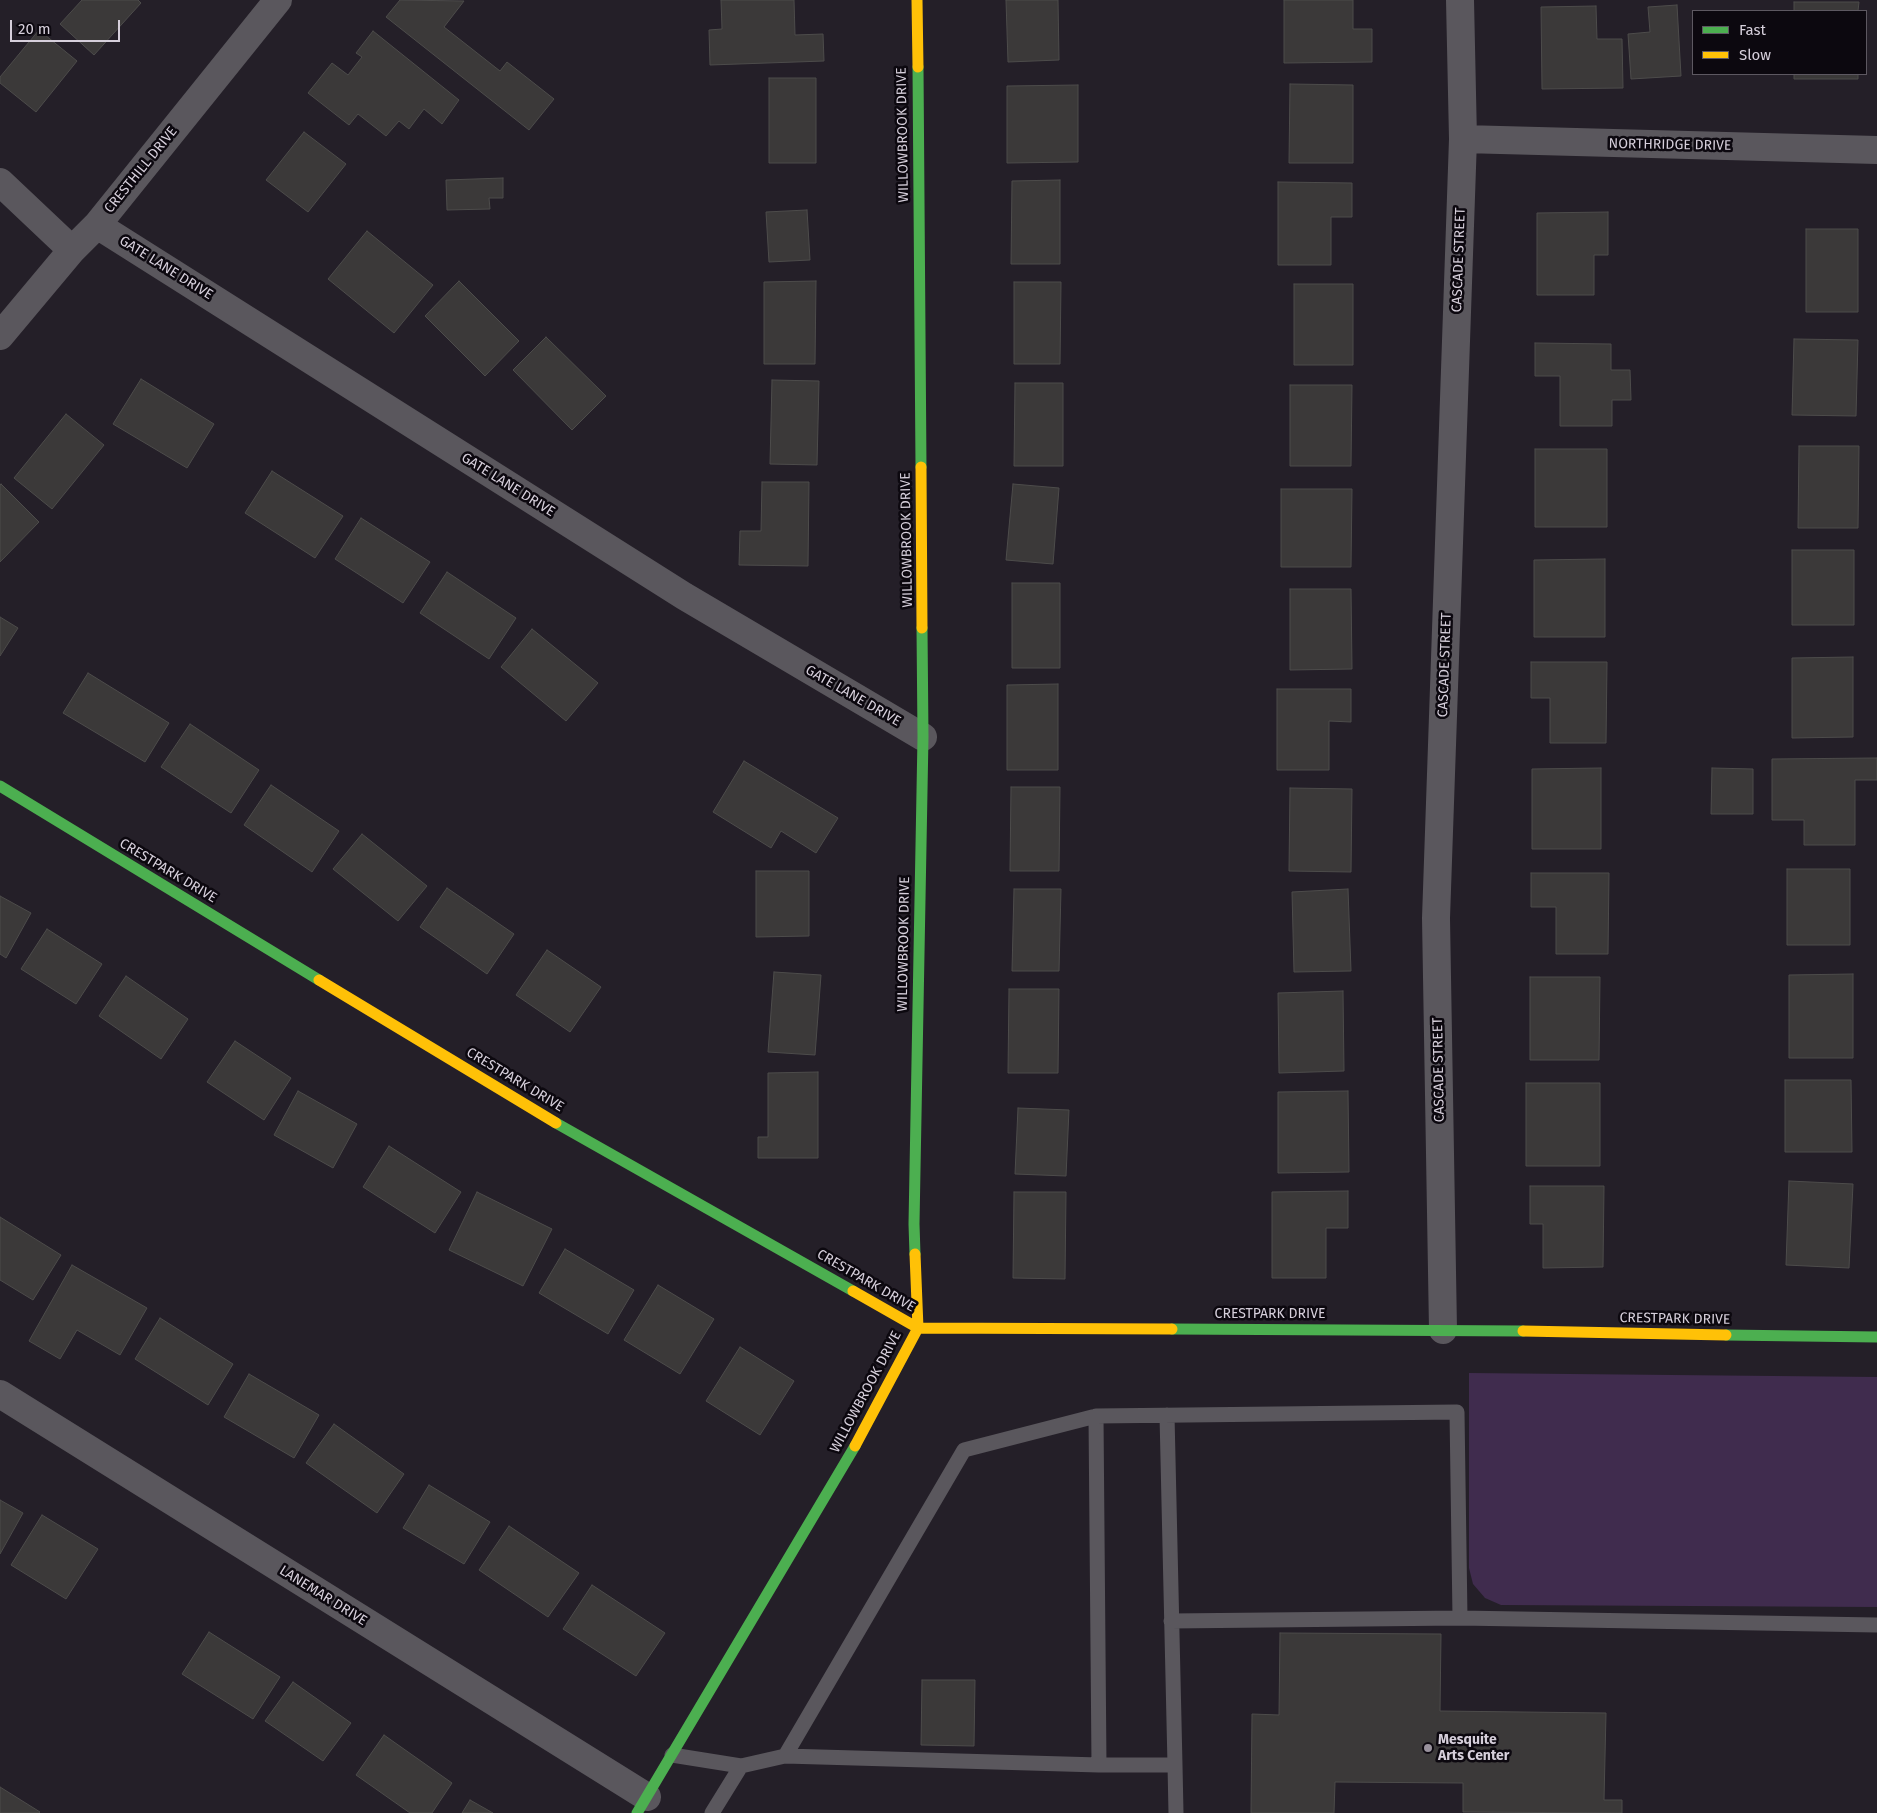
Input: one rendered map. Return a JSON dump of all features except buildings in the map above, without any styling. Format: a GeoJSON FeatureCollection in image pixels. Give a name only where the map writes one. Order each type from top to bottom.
{"type":"FeatureCollection","features":[{"type":"Feature","properties":{"kind":"street","name":"CRESTHILL DRIVE"},"geometry":{"type":"LineString","coordinates":[[0,336],[72,250],[97,225],[278,0]]}},
{"type":"Feature","properties":{"kind":"street","name":"WILLOWBROOK DRIVE"},"geometry":{"type":"LineString","coordinates":[[642,1805],[842,1469],[918,1328],[914,1224],[923,737],[916,0]]}},
{"type":"Feature","properties":{"kind":"street","name":"CASCADE STREET"},"geometry":{"type":"LineString","coordinates":[[1443,1330],[1436,918],[1463,139],[1460,0]]}},
{"type":"Feature","properties":{"kind":"street","name":"NORTHRIDGE DRIVE"},"geometry":{"type":"LineString","coordinates":[[1463,139],[1877,150]]}},
{"type":"Feature","properties":{"kind":"street"},"geometry":{"type":"LineString","coordinates":[[0,182],[72,250]]}},
{"type":"Feature","properties":{"kind":"street","name":"GATE LANE DRIVE"},"geometry":{"type":"LineString","coordinates":[[97,225],[684,596],[923,737]]}},
{"type":"Feature","properties":{"kind":"street","name":"CRESTPARK DRIVE"},"geometry":{"type":"LineString","coordinates":[[0,786],[535,1111],[918,1328],[1443,1330],[1877,1337]]}},
{"type":"Feature","properties":{"kind":"street","name":"LANEMAR DRIVE"},"geometry":{"type":"LineString","coordinates":[[0,1394],[642,1805]]}},
{"type":"Feature","properties":{"kind":"lane"},"geometry":{"type":"LineString","coordinates":[[785,1756],[964,1450],[1096,1416],[1457,1412],[1460,1618]]}},
{"type":"Feature","properties":{"kind":"lane"},"geometry":{"type":"LineString","coordinates":[[1167,1414],[1176,1813]]}},
{"type":"Feature","properties":{"kind":"lane"},"geometry":{"type":"LineString","coordinates":[[1096,1416],[1099,1764]]}},
{"type":"Feature","properties":{"kind":"lane"},"geometry":{"type":"LineString","coordinates":[[1171,1621],[1460,1618],[1877,1625]]}},
{"type":"Feature","properties":{"kind":"lane"},"geometry":{"type":"LineString","coordinates":[[672,1755],[741,1766],[785,1756],[1175,1765]]}},
{"type":"Feature","properties":{"kind":"lane"},"geometry":{"type":"LineString","coordinates":[[712,1813],[741,1766]]}},
{"type":"Feature","properties":{"kind":"shaded area"},"geometry":{"type":"Polygon","coordinates":[[[1469,1373],[1877,1377],[1877,1607],[1501,1605],[1485,1598],[1473,1584],[1469,1568],[1469,1373]]]}},
{"type":"Feature","properties":{"kind":"traffic: fast"},"geometry":{"type":"LineString","coordinates":[[918,67],[921,467]]}},
{"type":"Feature","properties":{"kind":"traffic: fast"},"geometry":{"type":"LineString","coordinates":[[915,1254],[923,737],[922,628]]}},
{"type":"Feature","properties":{"kind":"traffic: fast"},"geometry":{"type":"LineString","coordinates":[[0,786],[319,980]]}},
{"type":"Feature","properties":{"kind":"traffic: fast"},"geometry":{"type":"LineString","coordinates":[[556,1123],[853,1291]]}},
{"type":"Feature","properties":{"kind":"traffic: fast"},"geometry":{"type":"LineString","coordinates":[[1172,1329],[1523,1331]]}},
{"type":"Feature","properties":{"kind":"traffic: fast"},"geometry":{"type":"LineString","coordinates":[[1726,1335],[1877,1337]]}},
{"type":"Feature","properties":{"kind":"traffic: fast"},"geometry":{"type":"LineString","coordinates":[[637,1813],[855,1446]]}},
{"type":"Feature","properties":{"kind":"traffic: slow"},"geometry":{"type":"LineString","coordinates":[[917,0],[918,67]]}},
{"type":"Feature","properties":{"kind":"traffic: slow"},"geometry":{"type":"LineString","coordinates":[[921,467],[922,628]]}},
{"type":"Feature","properties":{"kind":"traffic: slow"},"geometry":{"type":"LineString","coordinates":[[319,980],[556,1123]]}},
{"type":"Feature","properties":{"kind":"traffic: slow"},"geometry":{"type":"LineString","coordinates":[[855,1446],[918,1328],[915,1254]]}},
{"type":"Feature","properties":{"kind":"traffic: slow"},"geometry":{"type":"LineString","coordinates":[[853,1291],[918,1328],[1172,1329]]}},
{"type":"Feature","properties":{"kind":"traffic: slow"},"geometry":{"type":"LineString","coordinates":[[1523,1331],[1726,1335]]}},
{"type":"Feature","properties":{"kind":"place","name":"Mesquite Arts Center"},"geometry":{"type":"Point","coordinates":[1428,1748]}}]}
